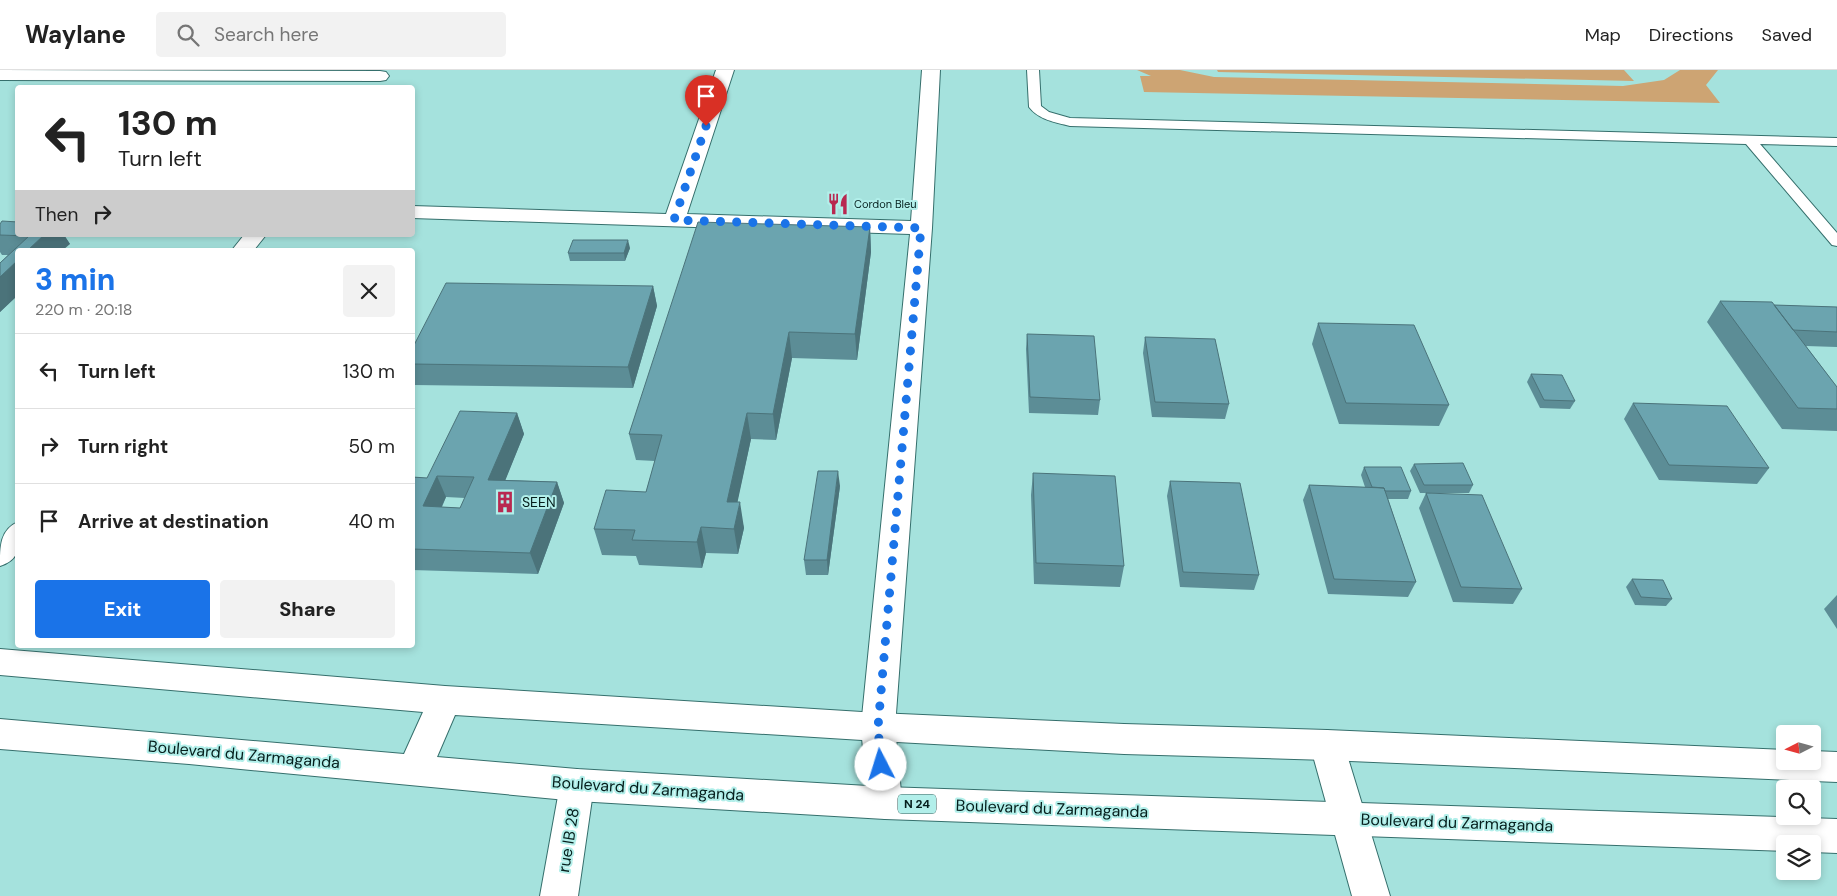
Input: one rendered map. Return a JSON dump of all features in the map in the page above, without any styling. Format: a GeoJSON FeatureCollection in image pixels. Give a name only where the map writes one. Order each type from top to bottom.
{"type":"FeatureCollection","features":[{"type":"Feature","properties":{"kind":"street"},"geometry":{"type":"LineString","coordinates":[[674,220],[725,70]]}},
{"type":"Feature","properties":{"kind":"street"},"geometry":{"type":"LineString","coordinates":[[885,803],[878,727],[921,228],[931,70]]}},
{"type":"Feature","properties":{"kind":"street"},"geometry":{"type":"LineString","coordinates":[[0,75],[379,78]]}},
{"type":"Feature","properties":{"kind":"street"},"geometry":{"type":"LineString","coordinates":[[415,212],[921,228]]}},
{"type":"Feature","properties":{"kind":"street"},"geometry":{"type":"LineString","coordinates":[[245,248],[253,237]]}},
{"type":"Feature","properties":{"kind":"street"},"geometry":{"type":"LineString","coordinates":[[0,555],[15,537]]}},
{"type":"Feature","properties":{"kind":"street"},"geometry":{"type":"LineString","coordinates":[[0,662],[445,700],[878,727],[1124,739],[1327,745],[1837,767]]}},
{"type":"Feature","properties":{"kind":"street"},"geometry":{"type":"LineString","coordinates":[[414,769],[445,700]]}},
{"type":"Feature","properties":{"kind":"street","name":"Boulevard du Zarmaganda"},"geometry":{"type":"LineString","coordinates":[[0,734],[577,784],[885,803],[1837,836]]}},
{"type":"Feature","properties":{"kind":"street"},"geometry":{"type":"LineString","coordinates":[[1327,745],[1372,896]]}},
{"type":"Feature","properties":{"kind":"street","name":"rue IB 28"},"geometry":{"type":"LineString","coordinates":[[559,896],[577,784]]}},
{"type":"Feature","properties":{"kind":"lane"},"geometry":{"type":"LineString","coordinates":[[1033,70],[1035,106],[1044,115],[1070,122],[1837,142]]}},
{"type":"Feature","properties":{"kind":"lane"},"geometry":{"type":"LineString","coordinates":[[1749,139],[1837,242]]}},
{"type":"Feature","properties":{"kind":"shaded area"},"geometry":{"type":"Polygon","coordinates":[[[1137,70],[1180,70],[1214,77],[1623,86],[1664,80],[1680,70],[1718,70],[1706,85],[1720,103],[1144,92],[1140,76],[1151,76],[1137,70]]]}},
{"type":"Feature","properties":{"kind":"shaded area"},"geometry":{"type":"Polygon","coordinates":[[[1217,70],[1624,70],[1634,81],[1218,72],[1217,70]]]}},
{"type":"Feature","properties":{"kind":"building"},"geometry":{"type":"Polygon","coordinates":[[[2,221],[15,222],[15,236],[0,235],[0,224],[2,221]]]}},
{"type":"Feature","properties":{"kind":"building"},"geometry":{"type":"Polygon","coordinates":[[[698,222],[870,227],[855,334],[789,332],[773,414],[747,413],[727,502],[740,502],[734,529],[701,527],[697,542],[632,540],[635,530],[594,529],[606,490],[646,492],[662,435],[629,434],[698,222]]]}},
{"type":"Feature","properties":{"kind":"building"},"geometry":{"type":"Polygon","coordinates":[[[28,237],[42,237],[30,248],[16,248],[28,237]]]}},
{"type":"Feature","properties":{"kind":"building"},"geometry":{"type":"Polygon","coordinates":[[[573,240],[628,240],[624,253],[568,253],[573,240]]]}},
{"type":"Feature","properties":{"kind":"building"},"geometry":{"type":"Polygon","coordinates":[[[15,249],[15,263],[0,277],[0,263],[15,249]]]}},
{"type":"Feature","properties":{"kind":"building"},"geometry":{"type":"Polygon","coordinates":[[[446,283],[653,286],[628,367],[415,364],[415,343],[446,283]]]}},
{"type":"Feature","properties":{"kind":"building"},"geometry":{"type":"Polygon","coordinates":[[[1720,301],[1772,302],[1837,387],[1837,409],[1798,408],[1720,301]]]}},
{"type":"Feature","properties":{"kind":"building"},"geometry":{"type":"Polygon","coordinates":[[[1774,305],[1837,307],[1837,332],[1793,330],[1774,305]]]}},
{"type":"Feature","properties":{"kind":"building"},"geometry":{"type":"Polygon","coordinates":[[[1318,323],[1414,325],[1449,405],[1346,403],[1318,323]]]}},
{"type":"Feature","properties":{"kind":"building"},"geometry":{"type":"Polygon","coordinates":[[[1027,334],[1094,336],[1100,400],[1030,397],[1027,334]]]}},
{"type":"Feature","properties":{"kind":"building"},"geometry":{"type":"Polygon","coordinates":[[[1145,337],[1215,339],[1229,404],[1155,402],[1145,337]]]}},
{"type":"Feature","properties":{"kind":"building"},"geometry":{"type":"Polygon","coordinates":[[[1531,374],[1562,375],[1575,401],[1544,400],[1531,374]]]}},
{"type":"Feature","properties":{"kind":"building"},"geometry":{"type":"Polygon","coordinates":[[[1633,403],[1727,406],[1769,468],[1669,465],[1633,403]]]}},
{"type":"Feature","properties":{"kind":"building"},"geometry":{"type":"Polygon","coordinates":[[[460,411],[517,413],[488,480],[557,482],[530,553],[415,549],[415,477],[427,478],[460,411]],[[437,476],[423,506],[460,508],[474,477],[437,476]]]}},
{"type":"Feature","properties":{"kind":"building"},"geometry":{"type":"Polygon","coordinates":[[[1463,463],[1473,485],[1424,485],[1414,464],[1463,463]]]}},
{"type":"Feature","properties":{"kind":"building"},"geometry":{"type":"Polygon","coordinates":[[[1364,467],[1401,467],[1411,491],[1385,491],[1384,488],[1372,487],[1364,467]]]}},
{"type":"Feature","properties":{"kind":"building"},"geometry":{"type":"Polygon","coordinates":[[[818,471],[838,471],[827,560],[804,560],[818,471]]]}},
{"type":"Feature","properties":{"kind":"building"},"geometry":{"type":"Polygon","coordinates":[[[1033,473],[1115,476],[1124,566],[1036,563],[1033,473]]]}},
{"type":"Feature","properties":{"kind":"building"},"geometry":{"type":"Polygon","coordinates":[[[1170,481],[1240,483],[1259,575],[1183,572],[1170,481]]]}},
{"type":"Feature","properties":{"kind":"building"},"geometry":{"type":"Polygon","coordinates":[[[1309,485],[1384,488],[1416,582],[1334,579],[1309,485]]]}},
{"type":"Feature","properties":{"kind":"building"},"geometry":{"type":"Polygon","coordinates":[[[1426,493],[1482,495],[1522,589],[1461,587],[1426,493]]]}},
{"type":"Feature","properties":{"kind":"building"},"geometry":{"type":"Polygon","coordinates":[[[1632,579],[1663,580],[1672,599],[1641,597],[1632,579]]]}},
{"type":"Feature","properties":{"kind":"place","name":"Cordon Bleu"},"geometry":{"type":"Point","coordinates":[838,204]}},
{"type":"Feature","properties":{"kind":"place","name":"SEEN"},"geometry":{"type":"Point","coordinates":[505,502]}},
{"type":"Feature","properties":{"kind":"route"},"geometry":{"type":"LineString","coordinates":[[706,126],[674,220],[921,228],[878,727],[881,765]]}}]}
